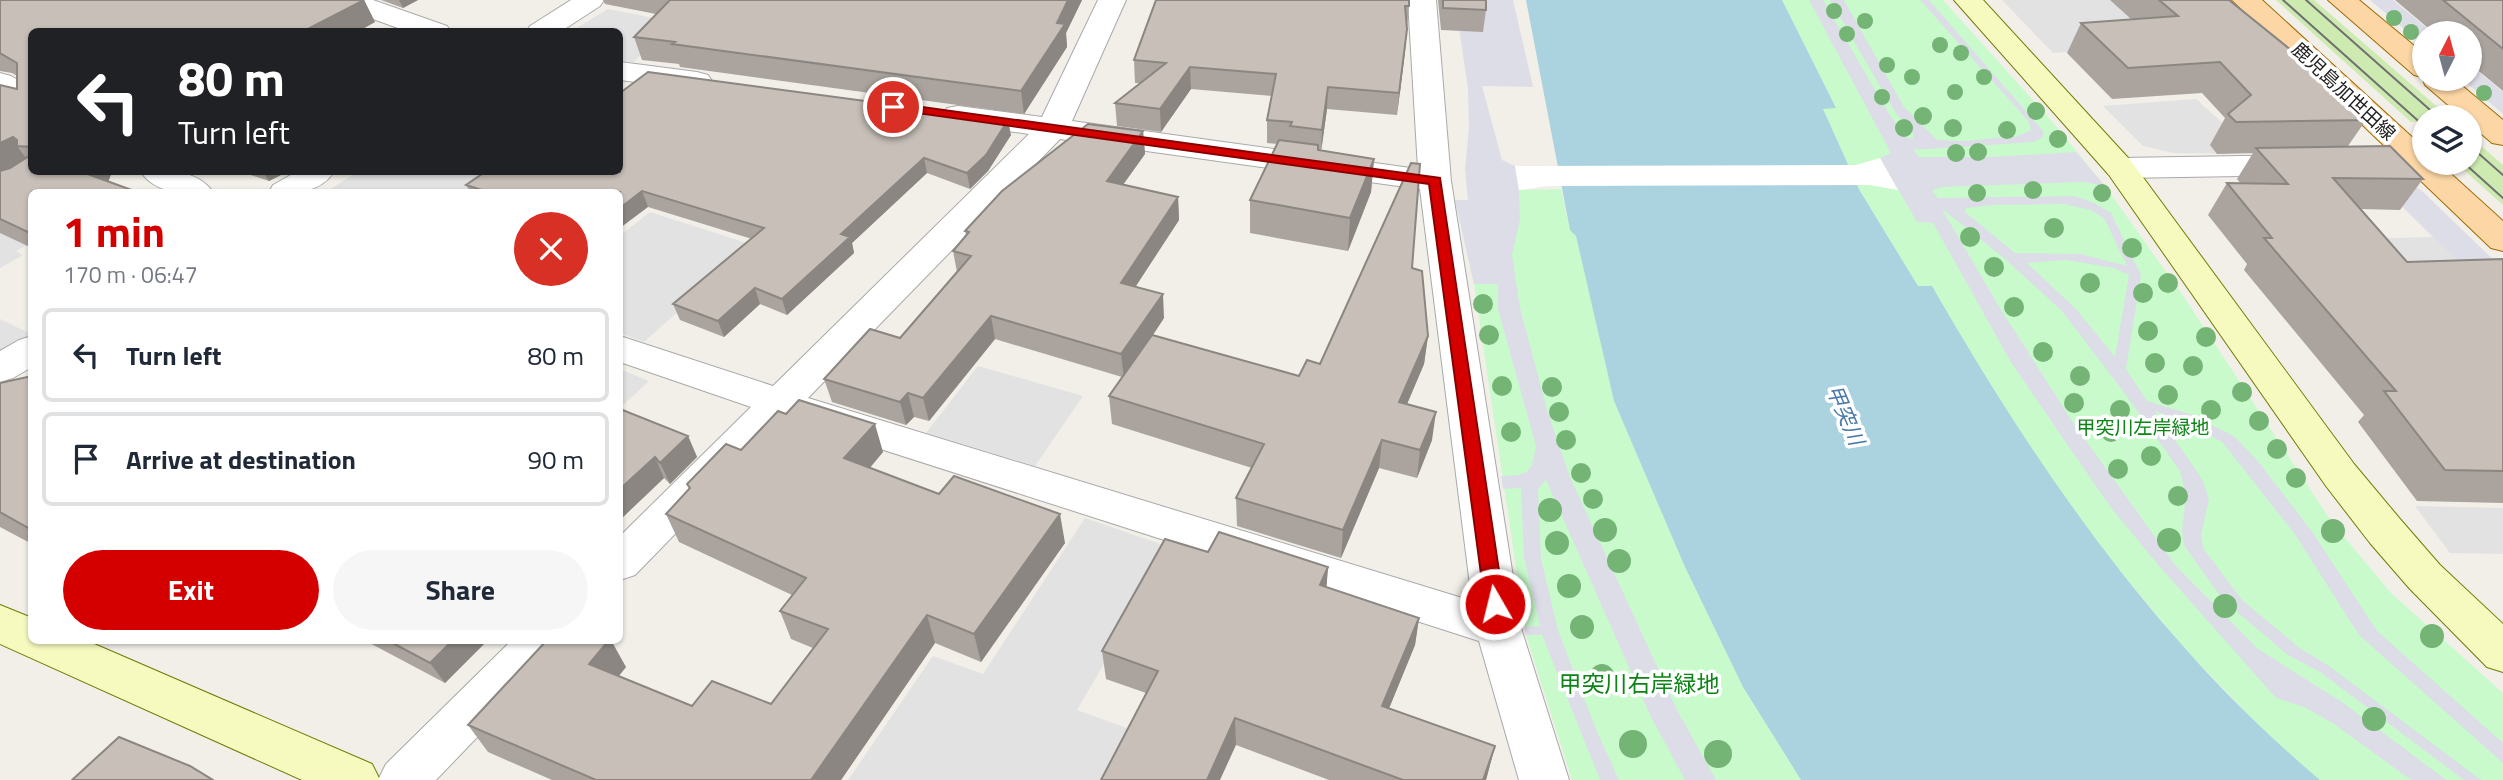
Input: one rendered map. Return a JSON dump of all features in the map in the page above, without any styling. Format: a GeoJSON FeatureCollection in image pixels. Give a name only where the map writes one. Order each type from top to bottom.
{"type":"FeatureCollection","features":[{"type":"Feature","properties":{"kind":"main road","name":"鹿児島加世田線"},"geometry":{"type":"LineString","coordinates":[[2246,0],[2412,156]]}},
{"type":"Feature","properties":{"kind":"main road"},"geometry":{"type":"LineString","coordinates":[[2342,0],[2412,59]]}},
{"type":"Feature","properties":{"kind":"main road"},"geometry":{"type":"LineString","coordinates":[[2450,91],[2503,136]]}},
{"type":"Feature","properties":{"kind":"main road","name":"鹿児島加世田線"},"geometry":{"type":"LineString","coordinates":[[2433,175],[2503,240]]}},
{"type":"Feature","properties":{"kind":"street"},"geometry":{"type":"LineString","coordinates":[[347,0],[426,28]]}},
{"type":"Feature","properties":{"kind":"street"},"geometry":{"type":"LineString","coordinates":[[546,28],[590,0]]}},
{"type":"Feature","properties":{"kind":"street"},"geometry":{"type":"LineString","coordinates":[[623,560],[1053,128],[1112,0]]}},
{"type":"Feature","properties":{"kind":"street"},"geometry":{"type":"LineString","coordinates":[[1422,0],[1435,181],[1498,628],[1544,780]]}},
{"type":"Feature","properties":{"kind":"street"},"geometry":{"type":"LineString","coordinates":[[1968,0],[2120,168],[2340,475],[2425,577],[2503,653]]}},
{"type":"Feature","properties":{"kind":"street"},"geometry":{"type":"LineString","coordinates":[[623,71],[729,86]]}},
{"type":"Feature","properties":{"kind":"street"},"geometry":{"type":"LineString","coordinates":[[0,82],[28,99]]}},
{"type":"Feature","properties":{"kind":"street"},"geometry":{"type":"LineString","coordinates":[[934,112],[1435,181]]}},
{"type":"Feature","properties":{"kind":"street"},"geometry":{"type":"LineString","coordinates":[[2375,164],[2412,163]]}},
{"type":"Feature","properties":{"kind":"street"},"geometry":{"type":"LineString","coordinates":[[2120,168],[2329,165]]}},
{"type":"Feature","properties":{"kind":"street"},"geometry":{"type":"LineString","coordinates":[[163,175],[189,189]]}},
{"type":"Feature","properties":{"kind":"street"},"geometry":{"type":"LineString","coordinates":[[290,189],[313,175]]}},
{"type":"Feature","properties":{"kind":"street"},"geometry":{"type":"LineString","coordinates":[[623,350],[779,403],[1498,628]]}},
{"type":"Feature","properties":{"kind":"street"},"geometry":{"type":"LineString","coordinates":[[0,369],[28,352]]}},
{"type":"Feature","properties":{"kind":"street"},"geometry":{"type":"LineString","coordinates":[[0,624],[28,636]]}},
{"type":"Feature","properties":{"kind":"street"},"geometry":{"type":"LineString","coordinates":[[46,644],[355,780]]}},
{"type":"Feature","properties":{"kind":"street"},"geometry":{"type":"LineString","coordinates":[[403,780],[538,644]]}},
{"type":"Feature","properties":{"kind":"green space","name":"甲突川左岸緑地"},"geometry":{"type":"Polygon","coordinates":[[[1782,0],[1943,0],[2050,119],[2105,186],[2184,297],[2331,521],[2391,593],[2503,693],[2503,780],[2320,780],[2273,740],[2184,648],[2060,493],[1986,381],[1932,287],[1918,286],[1860,191],[1822,108],[1836,108],[1782,0]]]}},
{"type":"Feature","properties":{"kind":"green space"},"geometry":{"type":"Polygon","coordinates":[[[2276,0],[2314,0],[2412,85],[2412,91],[2419,91],[2435,105],[2412,105],[2411,122],[2276,0]]]}},
{"type":"Feature","properties":{"kind":"green space"},"geometry":{"type":"Polygon","coordinates":[[[2482,147],[2503,165],[2503,205],[2469,175],[2482,175],[2482,147]]]}},
{"type":"Feature","properties":{"kind":"green space","name":"甲突川右岸緑地"},"geometry":{"type":"Polygon","coordinates":[[[1561,189],[1570,230],[1576,236],[1614,401],[1685,567],[1743,687],[1801,780],[1572,780],[1526,635],[1474,284],[1455,200],[1469,200],[1519,190],[1561,189]]]}},
{"type":"Feature","properties":{"kind":"shaded area"},"geometry":{"type":"Polygon","coordinates":[[[1455,0],[1513,0],[1533,87],[1482,86],[1502,160],[1515,166],[1520,219],[1512,255],[1520,308],[1547,410],[1569,475],[1678,712],[1716,780],[1685,780],[1651,717],[1546,480],[1538,489],[1541,559],[1558,630],[1595,727],[1619,780],[1600,780],[1542,635],[1526,635],[1524,627],[1540,626],[1524,557],[1521,488],[1503,489],[1501,476],[1519,475],[1528,471],[1536,446],[1498,309],[1498,284],[1474,284],[1455,200],[1468,200],[1465,170],[1469,127],[1468,89],[1455,0]]]}},
{"type":"Feature","properties":{"kind":"shaded area"},"geometry":{"type":"Polygon","coordinates":[[[1809,0],[1823,0],[1889,114],[1908,139],[1913,138],[1913,134],[1895,112],[1830,0],[1844,0],[1904,107],[1937,140],[1965,141],[2018,136],[2031,130],[2029,122],[1920,0],[1929,0],[2044,132],[2042,138],[2033,142],[1913,150],[1919,157],[1993,157],[2076,152],[2105,186],[2083,182],[1941,187],[1932,191],[1938,198],[2075,196],[2111,213],[2141,275],[2126,369],[2147,401],[2193,415],[2235,437],[2257,460],[2313,533],[2377,631],[2503,743],[2503,763],[2359,635],[2294,533],[2222,442],[2194,426],[2155,411],[2202,479],[2209,499],[2201,535],[2203,548],[2242,600],[2301,649],[2329,666],[2481,780],[2464,780],[2320,672],[2288,655],[2223,600],[2184,545],[2182,531],[2186,495],[2180,471],[2126,395],[2062,311],[2004,258],[1942,209],[1998,305],[2074,424],[2176,566],[2258,649],[2342,702],[2446,780],[2411,780],[2334,724],[2304,707],[2276,698],[2111,508],[2012,364],[1933,223],[1917,222],[1880,158],[1891,153],[1809,0]],[[2064,204],[1993,205],[1966,208],[1965,212],[2015,253],[2081,254],[2127,266],[2104,218],[2090,210],[2064,204]],[[2066,260],[2027,263],[2077,310],[2115,357],[2129,275],[2114,268],[2066,260]]]}},
{"type":"Feature","properties":{"kind":"shaded area"},"geometry":{"type":"Polygon","coordinates":[[[2002,0],[2195,0],[2236,40],[2053,53],[2002,0]]]}},
{"type":"Feature","properties":{"kind":"shaded area"},"geometry":{"type":"Polygon","coordinates":[[[2370,0],[2393,0],[2418,21],[2412,21],[2412,36],[2370,0]]]}},
{"type":"Feature","properties":{"kind":"shaded area"},"geometry":{"type":"Polygon","coordinates":[[[608,9],[674,22],[634,62],[623,60],[623,28],[577,28],[608,9]]]}},
{"type":"Feature","properties":{"kind":"shaded area"},"geometry":{"type":"Polygon","coordinates":[[[2482,75],[2503,92],[2503,114],[2476,91],[2482,91],[2482,75]]]}},
{"type":"Feature","properties":{"kind":"shaded area"},"geometry":{"type":"Polygon","coordinates":[[[2196,99],[2257,154],[2173,153],[2143,146],[2103,106],[2196,99]]]}},
{"type":"Feature","properties":{"kind":"shaded area"},"geometry":{"type":"Polygon","coordinates":[[[352,175],[505,175],[484,189],[331,189],[352,175]]]}},
{"type":"Feature","properties":{"kind":"shaded area"},"geometry":{"type":"Polygon","coordinates":[[[2371,176],[2413,185],[2422,191],[2503,269],[2486,289],[2371,176]]]}},
{"type":"Feature","properties":{"kind":"shaded area"},"geometry":{"type":"Polygon","coordinates":[[[650,212],[753,245],[644,342],[623,334],[623,234],[650,212]]]}},
{"type":"Feature","properties":{"kind":"shaded area"},"geometry":{"type":"Polygon","coordinates":[[[0,227],[28,241],[28,245],[16,251],[23,255],[0,268],[0,227]]]}},
{"type":"Feature","properties":{"kind":"shaded area"},"geometry":{"type":"Polygon","coordinates":[[[2433,237],[2486,289],[2317,240],[2433,237]]]}},
{"type":"Feature","properties":{"kind":"shaded area"},"geometry":{"type":"Polygon","coordinates":[[[0,319],[28,333],[28,336],[0,353],[0,319]]]}},
{"type":"Feature","properties":{"kind":"shaded area"},"geometry":{"type":"Polygon","coordinates":[[[978,366],[1083,396],[1035,466],[926,433],[978,366]]]}},
{"type":"Feature","properties":{"kind":"shaded area"},"geometry":{"type":"Polygon","coordinates":[[[623,370],[649,381],[623,405],[623,370]]]}},
{"type":"Feature","properties":{"kind":"shaded area"},"geometry":{"type":"Polygon","coordinates":[[[2415,506],[2503,508],[2503,554],[2450,553],[2415,506]]]}},
{"type":"Feature","properties":{"kind":"shaded area"},"geometry":{"type":"Polygon","coordinates":[[[1085,518],[1172,548],[1077,710],[1132,730],[1105,780],[848,780],[933,656],[983,674],[1085,518]]]}},
{"type":"Feature","properties":{"kind":"water","name":"甲突川"},"geometry":{"type":"Polygon","coordinates":[[[1526,0],[1782,0],[1836,108],[1823,109],[1860,191],[1918,286],[1932,286],[2014,421],[2058,487],[2154,612],[2206,671],[2261,727],[2320,780],[1801,780],[1743,687],[1685,567],[1614,401],[1576,236],[1570,230],[1526,0]]]}},
{"type":"Feature","properties":{"kind":"pier"},"geometry":{"type":"Polygon","coordinates":[[[1880,158],[1898,190],[1869,185],[1548,186],[1519,190],[1515,166],[1856,165],[1880,158]]]}},
{"type":"Feature","properties":{"kind":"building"},"geometry":{"type":"Polygon","coordinates":[[[0,0],[364,0],[310,28],[28,28],[28,147],[17,146],[17,140],[13,137],[0,143],[0,85],[17,89],[17,63],[0,53],[0,0]]]}},
{"type":"Feature","properties":{"kind":"building"},"geometry":{"type":"Polygon","coordinates":[[[670,0],[1068,0],[1057,23],[1065,24],[1021,91],[634,37],[670,0]]]}},
{"type":"Feature","properties":{"kind":"building"},"geometry":{"type":"Polygon","coordinates":[[[1156,0],[1409,0],[1409,6],[1405,6],[1407,29],[1399,93],[1328,87],[1322,130],[1290,126],[1292,122],[1267,120],[1276,74],[1190,67],[1160,109],[1115,103],[1166,63],[1134,60],[1156,0]]]}},
{"type":"Feature","properties":{"kind":"building"},"geometry":{"type":"Polygon","coordinates":[[[1443,0],[1486,0],[1486,10],[1443,8],[1443,0]]]}},
{"type":"Feature","properties":{"kind":"building"},"geometry":{"type":"Polygon","coordinates":[[[2159,0],[2229,0],[2307,63],[2366,120],[2236,122],[2228,114],[2251,95],[2220,62],[2128,68],[2081,23],[2178,16],[2159,0]]]}},
{"type":"Feature","properties":{"kind":"building"},"geometry":{"type":"Polygon","coordinates":[[[2443,0],[2503,0],[2503,49],[2482,32],[2482,21],[2469,21],[2443,0]]]}},
{"type":"Feature","properties":{"kind":"building"},"geometry":{"type":"Polygon","coordinates":[[[648,72],[1008,120],[986,155],[967,173],[924,158],[841,234],[850,237],[782,299],[755,288],[718,321],[673,304],[764,228],[642,191],[623,206],[623,189],[479,189],[466,185],[481,175],[623,175],[623,91],[648,72]]]}},
{"type":"Feature","properties":{"kind":"building"},"geometry":{"type":"Polygon","coordinates":[[[1088,124],[1143,131],[1107,181],[1178,197],[1121,283],[1163,294],[1121,354],[991,316],[923,398],[908,393],[900,402],[824,379],[870,329],[900,338],[971,256],[953,251],[969,232],[965,231],[1002,191],[1088,124]]]}},
{"type":"Feature","properties":{"kind":"building"},"geometry":{"type":"Polygon","coordinates":[[[1279,140],[1318,145],[1318,150],[1374,159],[1350,218],[1250,200],[1279,140]]]}},
{"type":"Feature","properties":{"kind":"building"},"geometry":{"type":"Polygon","coordinates":[[[2390,146],[2412,168],[2412,175],[2419,175],[2423,179],[2333,178],[2407,262],[2503,259],[2503,471],[2445,470],[2384,391],[2396,391],[2264,238],[2272,238],[2227,183],[2288,184],[2256,148],[2390,146]]]}},
{"type":"Feature","properties":{"kind":"building"},"geometry":{"type":"Polygon","coordinates":[[[28,157],[28,175],[90,175],[129,189],[28,189],[28,232],[0,219],[0,171],[28,157]]]}},
{"type":"Feature","properties":{"kind":"building"},"geometry":{"type":"Polygon","coordinates":[[[1411,163],[1420,164],[1412,268],[1422,271],[1428,336],[1399,402],[1436,412],[1420,450],[1382,440],[1343,530],[1236,498],[1264,444],[1109,396],[1152,335],[1299,376],[1307,360],[1320,364],[1411,163]]]}},
{"type":"Feature","properties":{"kind":"building"},"geometry":{"type":"Polygon","coordinates":[[[28,377],[28,528],[0,512],[0,383],[28,377]]]}},
{"type":"Feature","properties":{"kind":"building"},"geometry":{"type":"Polygon","coordinates":[[[799,400],[875,424],[844,458],[939,494],[954,476],[1060,514],[974,634],[927,615],[811,780],[596,780],[468,725],[543,644],[606,644],[589,664],[692,706],[712,681],[771,704],[828,629],[780,611],[806,578],[666,514],[690,488],[687,484],[726,444],[741,450],[778,411],[786,414],[799,400]]]}},
{"type":"Feature","properties":{"kind":"building"},"geometry":{"type":"Polygon","coordinates":[[[623,410],[688,436],[660,463],[655,457],[623,486],[623,410]]]}},
{"type":"Feature","properties":{"kind":"building"},"geometry":{"type":"Polygon","coordinates":[[[1219,532],[1328,567],[1320,585],[1419,618],[1382,706],[1495,746],[1483,780],[1403,780],[1235,718],[1207,780],[1101,780],[1158,671],[1102,651],[1165,539],[1208,552],[1219,532]]]}},
{"type":"Feature","properties":{"kind":"building"},"geometry":{"type":"Polygon","coordinates":[[[394,644],[449,644],[430,663],[394,644]]]}},
{"type":"Feature","properties":{"kind":"building"},"geometry":{"type":"Polygon","coordinates":[[[119,737],[190,766],[213,780],[72,780],[119,737]]]}},
{"type":"Feature","properties":{"kind":"tram line"},"geometry":{"type":"LineString","coordinates":[[2283,0],[2412,115]]}},
{"type":"Feature","properties":{"kind":"tram line"},"geometry":{"type":"LineString","coordinates":[[2306,0],[2424,105]]}},
{"type":"Feature","properties":{"kind":"tram line"},"geometry":{"type":"LineString","coordinates":[[2482,156],[2503,175]]}},
{"type":"Feature","properties":{"kind":"tram line"},"geometry":{"type":"LineString","coordinates":[[2477,175],[2503,198]]}},
{"type":"Feature","properties":{"kind":"route"},"geometry":{"type":"LineString","coordinates":[[893,107],[1435,181],[1495,604]]}}]}
